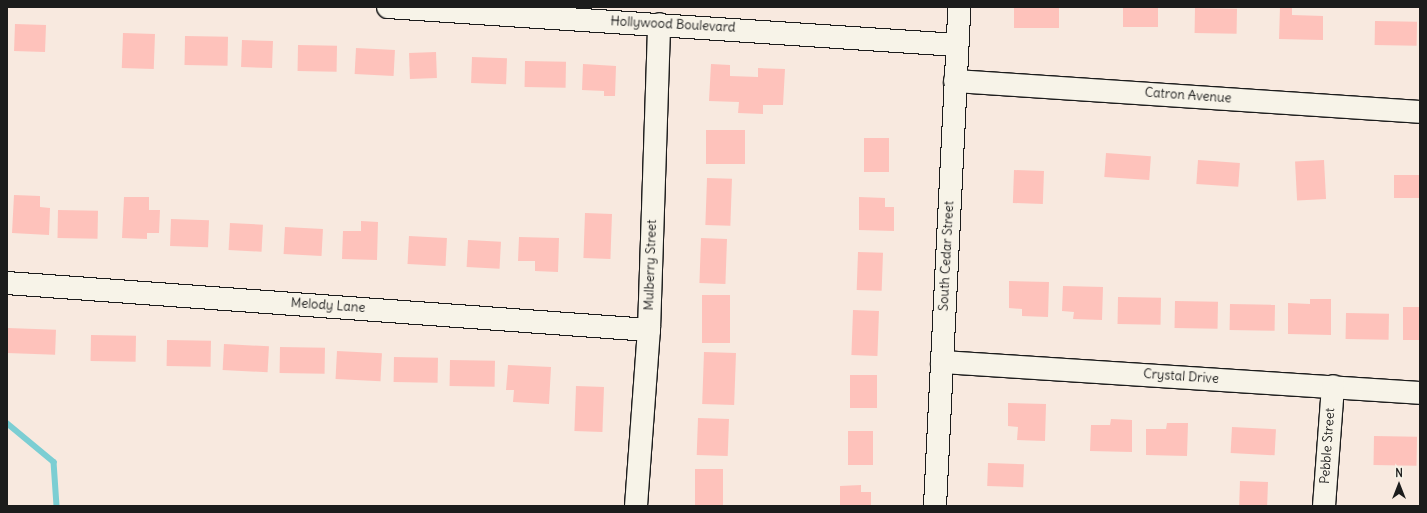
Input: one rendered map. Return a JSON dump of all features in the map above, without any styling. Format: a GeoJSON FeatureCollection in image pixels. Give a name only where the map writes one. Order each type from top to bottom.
{"type":"FeatureCollection","features":[{"type":"Feature","properties":{"kind":"street","name":"Hollywood Boulevard"},"geometry":{"type":"LineString","coordinates":[[388,7],[518,11],[659,24],[957,45]]}},
{"type":"Feature","properties":{"kind":"street","name":"South Cedar Street"},"geometry":{"type":"LineString","coordinates":[[935,506],[959,7]]}},
{"type":"Feature","properties":{"kind":"street","name":"Mulberry Street"},"geometry":{"type":"LineString","coordinates":[[636,506],[649,330],[659,24]]}},
{"type":"Feature","properties":{"kind":"street","name":"Catron Avenue"},"geometry":{"type":"LineString","coordinates":[[955,81],[1420,112]]}},
{"type":"Feature","properties":{"kind":"street","name":"Melody Lane"},"geometry":{"type":"LineString","coordinates":[[7,283],[649,330]]}},
{"type":"Feature","properties":{"kind":"street","name":"Crystal Drive"},"geometry":{"type":"LineString","coordinates":[[942,362],[1333,386],[1420,393]]}},
{"type":"Feature","properties":{"kind":"street","name":"Pebble Street"},"geometry":{"type":"LineString","coordinates":[[1324,506],[1333,386]]}},
{"type":"Feature","properties":{"kind":"building"},"geometry":{"type":"Polygon","coordinates":[[[1014,7],[1059,7],[1059,28],[1014,28],[1014,7]]]}},
{"type":"Feature","properties":{"kind":"building"},"geometry":{"type":"Polygon","coordinates":[[[1123,7],[1158,7],[1158,27],[1123,27],[1123,7]]]}},
{"type":"Feature","properties":{"kind":"building"},"geometry":{"type":"Polygon","coordinates":[[[1280,7],[1292,7],[1292,15],[1323,16],[1323,40],[1279,39],[1280,7]]]}},
{"type":"Feature","properties":{"kind":"building"},"geometry":{"type":"Polygon","coordinates":[[[1195,8],[1237,9],[1237,34],[1195,33],[1195,8]]]}},
{"type":"Feature","properties":{"kind":"building"},"geometry":{"type":"Polygon","coordinates":[[[1375,21],[1417,22],[1417,46],[1375,45],[1375,21]]]}},
{"type":"Feature","properties":{"kind":"building"},"geometry":{"type":"Polygon","coordinates":[[[15,24],[46,25],[45,52],[14,51],[15,24]]]}},
{"type":"Feature","properties":{"kind":"building"},"geometry":{"type":"Polygon","coordinates":[[[123,33],[155,34],[154,69],[122,68],[123,33]]]}},
{"type":"Feature","properties":{"kind":"building"},"geometry":{"type":"Polygon","coordinates":[[[185,36],[228,37],[227,66],[184,65],[185,36]]]}},
{"type":"Feature","properties":{"kind":"building"},"geometry":{"type":"Polygon","coordinates":[[[242,40],[273,41],[272,68],[241,67],[242,40]]]}},
{"type":"Feature","properties":{"kind":"building"},"geometry":{"type":"Polygon","coordinates":[[[298,45],[337,46],[337,72],[298,71],[298,45]]]}},
{"type":"Feature","properties":{"kind":"building"},"geometry":{"type":"Polygon","coordinates":[[[356,48],[395,50],[394,76],[355,74],[356,48]]]}},
{"type":"Feature","properties":{"kind":"building"},"geometry":{"type":"Polygon","coordinates":[[[436,52],[437,78],[410,79],[409,53],[436,52]]]}},
{"type":"Feature","properties":{"kind":"building"},"geometry":{"type":"Polygon","coordinates":[[[472,57],[507,58],[506,84],[471,83],[472,57]]]}},
{"type":"Feature","properties":{"kind":"building"},"geometry":{"type":"Polygon","coordinates":[[[525,61],[566,62],[566,88],[525,87],[525,61]]]}},
{"type":"Feature","properties":{"kind":"building"},"geometry":{"type":"Polygon","coordinates":[[[583,64],[616,66],[615,96],[604,96],[604,91],[582,90],[583,64]]]}},
{"type":"Feature","properties":{"kind":"building"},"geometry":{"type":"Polygon","coordinates":[[[711,64],[730,65],[730,76],[758,77],[758,68],[785,69],[783,105],[763,105],[763,114],[738,113],[739,102],[709,101],[711,64]]]}},
{"type":"Feature","properties":{"kind":"building"},"geometry":{"type":"Polygon","coordinates":[[[706,130],[745,130],[745,164],[706,164],[706,130]]]}},
{"type":"Feature","properties":{"kind":"building"},"geometry":{"type":"Polygon","coordinates":[[[864,138],[889,138],[889,172],[864,172],[864,138]]]}},
{"type":"Feature","properties":{"kind":"building"},"geometry":{"type":"Polygon","coordinates":[[[1106,153],[1151,156],[1149,180],[1104,177],[1106,153]]]}},
{"type":"Feature","properties":{"kind":"building"},"geometry":{"type":"Polygon","coordinates":[[[1198,160],[1240,163],[1238,187],[1196,184],[1198,160]]]}},
{"type":"Feature","properties":{"kind":"building"},"geometry":{"type":"Polygon","coordinates":[[[1324,160],[1326,199],[1297,200],[1295,162],[1324,160]]]}},
{"type":"Feature","properties":{"kind":"building"},"geometry":{"type":"Polygon","coordinates":[[[1014,170],[1044,171],[1043,204],[1013,203],[1014,170]]]}},
{"type":"Feature","properties":{"kind":"building"},"geometry":{"type":"Polygon","coordinates":[[[1394,175],[1420,175],[1420,198],[1394,198],[1394,175]]]}},
{"type":"Feature","properties":{"kind":"building"},"geometry":{"type":"Polygon","coordinates":[[[707,178],[732,179],[730,226],[705,225],[707,178]]]}},
{"type":"Feature","properties":{"kind":"building"},"geometry":{"type":"Polygon","coordinates":[[[14,195],[40,196],[40,207],[50,208],[49,235],[12,233],[14,195]]]}},
{"type":"Feature","properties":{"kind":"building"},"geometry":{"type":"Polygon","coordinates":[[[124,197],[149,197],[149,210],[160,210],[159,233],[147,233],[147,239],[122,238],[124,197]]]}},
{"type":"Feature","properties":{"kind":"building"},"geometry":{"type":"Polygon","coordinates":[[[859,197],[885,198],[885,207],[894,207],[894,231],[859,230],[859,197]]]}},
{"type":"Feature","properties":{"kind":"building"},"geometry":{"type":"Polygon","coordinates":[[[58,210],[98,211],[98,239],[58,238],[58,210]]]}},
{"type":"Feature","properties":{"kind":"building"},"geometry":{"type":"Polygon","coordinates":[[[585,213],[612,214],[610,259],[583,258],[585,213]]]}},
{"type":"Feature","properties":{"kind":"building"},"geometry":{"type":"Polygon","coordinates":[[[171,219],[209,220],[208,247],[170,246],[171,219]]]}},
{"type":"Feature","properties":{"kind":"building"},"geometry":{"type":"Polygon","coordinates":[[[361,221],[378,222],[377,260],[342,259],[343,231],[361,231],[361,221]]]}},
{"type":"Feature","properties":{"kind":"building"},"geometry":{"type":"Polygon","coordinates":[[[230,223],[263,225],[262,252],[229,250],[230,223]]]}},
{"type":"Feature","properties":{"kind":"building"},"geometry":{"type":"Polygon","coordinates":[[[285,227],[323,229],[322,256],[284,254],[285,227]]]}},
{"type":"Feature","properties":{"kind":"building"},"geometry":{"type":"Polygon","coordinates":[[[409,236],[447,238],[445,266],[408,264],[409,236]]]}},
{"type":"Feature","properties":{"kind":"building"},"geometry":{"type":"Polygon","coordinates":[[[519,237],[559,238],[558,272],[535,271],[535,261],[518,261],[519,237]]]}},
{"type":"Feature","properties":{"kind":"building"},"geometry":{"type":"Polygon","coordinates":[[[701,238],[727,239],[725,284],[699,283],[701,238]]]}},
{"type":"Feature","properties":{"kind":"building"},"geometry":{"type":"Polygon","coordinates":[[[468,240],[501,242],[500,269],[467,267],[468,240]]]}},
{"type":"Feature","properties":{"kind":"building"},"geometry":{"type":"Polygon","coordinates":[[[858,252],[883,253],[882,291],[857,290],[858,252]]]}},
{"type":"Feature","properties":{"kind":"building"},"geometry":{"type":"Polygon","coordinates":[[[1009,281],[1049,282],[1048,317],[1022,316],[1022,309],[1009,308],[1009,281]]]}},
{"type":"Feature","properties":{"kind":"building"},"geometry":{"type":"Polygon","coordinates":[[[1063,286],[1103,287],[1102,320],[1073,319],[1074,312],[1062,311],[1063,286]]]}},
{"type":"Feature","properties":{"kind":"building"},"geometry":{"type":"Polygon","coordinates":[[[702,295],[730,295],[730,343],[702,343],[702,295]]]}},
{"type":"Feature","properties":{"kind":"building"},"geometry":{"type":"Polygon","coordinates":[[[1118,297],[1161,298],[1161,325],[1118,324],[1118,297]]]}},
{"type":"Feature","properties":{"kind":"building"},"geometry":{"type":"Polygon","coordinates":[[[1310,299],[1331,299],[1331,335],[1288,334],[1288,303],[1310,304],[1310,299]]]}},
{"type":"Feature","properties":{"kind":"building"},"geometry":{"type":"Polygon","coordinates":[[[1175,301],[1218,302],[1218,329],[1175,328],[1175,301]]]}},
{"type":"Feature","properties":{"kind":"building"},"geometry":{"type":"Polygon","coordinates":[[[1230,304],[1275,305],[1275,331],[1230,330],[1230,304]]]}},
{"type":"Feature","properties":{"kind":"building"},"geometry":{"type":"Polygon","coordinates":[[[1403,307],[1420,307],[1420,340],[1403,340],[1403,307]]]}},
{"type":"Feature","properties":{"kind":"building"},"geometry":{"type":"Polygon","coordinates":[[[853,310],[879,311],[877,356],[851,355],[853,310]]]}},
{"type":"Feature","properties":{"kind":"building"},"geometry":{"type":"Polygon","coordinates":[[[1346,313],[1389,314],[1389,340],[1346,339],[1346,313]]]}},
{"type":"Feature","properties":{"kind":"building"},"geometry":{"type":"Polygon","coordinates":[[[8,328],[56,330],[55,355],[7,353],[8,328]]]}},
{"type":"Feature","properties":{"kind":"building"},"geometry":{"type":"Polygon","coordinates":[[[91,335],[136,336],[136,362],[91,361],[91,335]]]}},
{"type":"Feature","properties":{"kind":"building"},"geometry":{"type":"Polygon","coordinates":[[[167,340],[211,341],[211,367],[167,366],[167,340]]]}},
{"type":"Feature","properties":{"kind":"building"},"geometry":{"type":"Polygon","coordinates":[[[224,344],[269,346],[268,372],[223,370],[224,344]]]}},
{"type":"Feature","properties":{"kind":"building"},"geometry":{"type":"Polygon","coordinates":[[[280,347],[325,348],[325,374],[280,373],[280,347]]]}},
{"type":"Feature","properties":{"kind":"building"},"geometry":{"type":"Polygon","coordinates":[[[337,351],[382,353],[380,381],[336,379],[337,351]]]}},
{"type":"Feature","properties":{"kind":"building"},"geometry":{"type":"Polygon","coordinates":[[[704,352],[736,353],[734,405],[702,404],[704,352]]]}},
{"type":"Feature","properties":{"kind":"building"},"geometry":{"type":"Polygon","coordinates":[[[394,357],[438,358],[438,383],[394,382],[394,357]]]}},
{"type":"Feature","properties":{"kind":"building"},"geometry":{"type":"Polygon","coordinates":[[[450,360],[495,361],[495,387],[450,386],[450,360]]]}},
{"type":"Feature","properties":{"kind":"building"},"geometry":{"type":"Polygon","coordinates":[[[508,365],[551,367],[549,404],[513,402],[514,390],[506,390],[508,365]]]}},
{"type":"Feature","properties":{"kind":"building"},"geometry":{"type":"Polygon","coordinates":[[[850,375],[877,375],[877,408],[850,408],[850,375]]]}},
{"type":"Feature","properties":{"kind":"building"},"geometry":{"type":"Polygon","coordinates":[[[576,386],[604,387],[602,432],[574,431],[576,386]]]}},
{"type":"Feature","properties":{"kind":"building"},"geometry":{"type":"Polygon","coordinates":[[[1008,403],[1046,404],[1045,441],[1017,440],[1018,427],[1008,426],[1008,403]]]}},
{"type":"Feature","properties":{"kind":"building"},"geometry":{"type":"Polygon","coordinates":[[[698,418],[729,419],[728,456],[697,455],[698,418]]]}},
{"type":"Feature","properties":{"kind":"building"},"geometry":{"type":"Polygon","coordinates":[[[1111,419],[1132,420],[1132,452],[1090,451],[1091,425],[1110,425],[1111,419]]]}},
{"type":"Feature","properties":{"kind":"building"},"geometry":{"type":"Polygon","coordinates":[[[1167,423],[1188,423],[1187,456],[1146,455],[1146,429],[1166,429],[1167,423]]]}},
{"type":"Feature","properties":{"kind":"building"},"geometry":{"type":"Polygon","coordinates":[[[1232,427],[1276,429],[1275,455],[1231,453],[1232,427]]]}},
{"type":"Feature","properties":{"kind":"building"},"geometry":{"type":"Polygon","coordinates":[[[848,431],[873,431],[873,465],[848,465],[848,431]]]}},
{"type":"Feature","properties":{"kind":"building"},"geometry":{"type":"Polygon","coordinates":[[[1374,436],[1417,437],[1416,466],[1373,465],[1374,436]]]}},
{"type":"Feature","properties":{"kind":"building"},"geometry":{"type":"Polygon","coordinates":[[[988,463],[1024,464],[1023,487],[987,486],[988,463]]]}},
{"type":"Feature","properties":{"kind":"building"},"geometry":{"type":"Polygon","coordinates":[[[695,469],[723,469],[723,506],[695,506],[695,469]]]}},
{"type":"Feature","properties":{"kind":"building"},"geometry":{"type":"Polygon","coordinates":[[[1240,481],[1268,482],[1267,506],[1239,506],[1240,481]]]}},
{"type":"Feature","properties":{"kind":"building"},"geometry":{"type":"Polygon","coordinates":[[[861,485],[861,492],[871,492],[871,506],[840,506],[840,486],[861,485]]]}},
{"type":"Feature","properties":{"kind":"waterway"},"geometry":{"type":"LineString","coordinates":[[7,423],[54,462],[57,506]]}}]}
